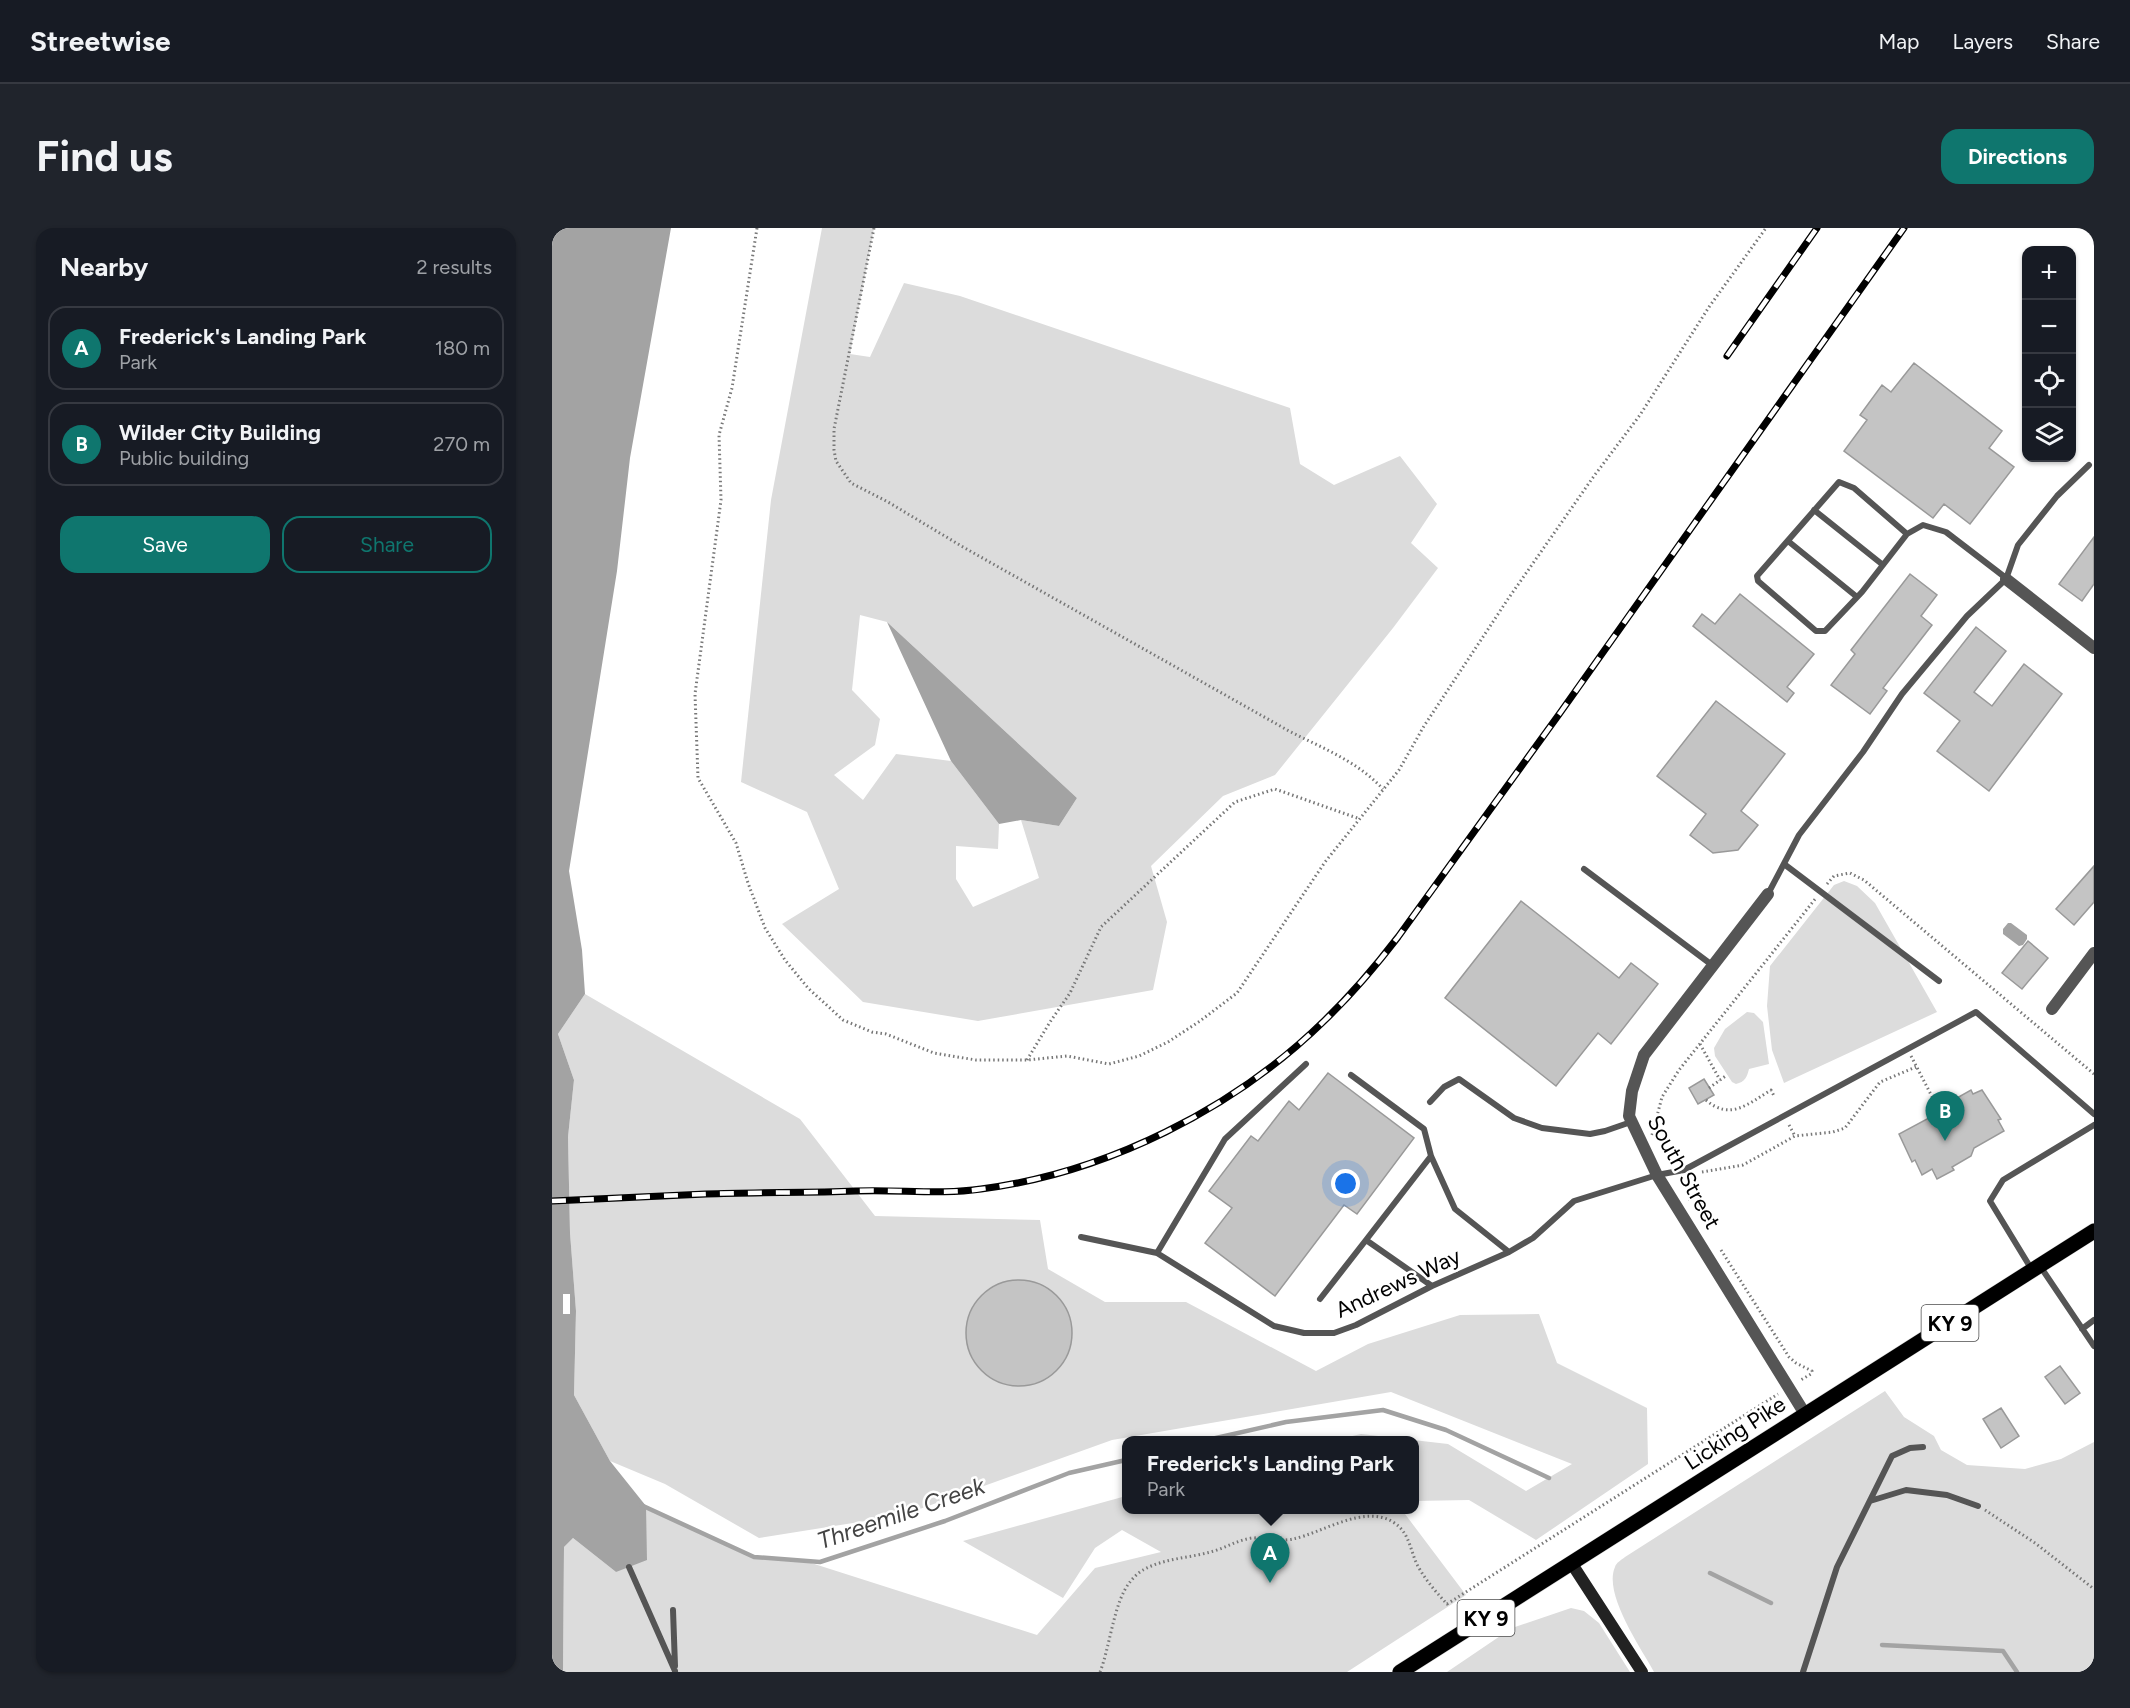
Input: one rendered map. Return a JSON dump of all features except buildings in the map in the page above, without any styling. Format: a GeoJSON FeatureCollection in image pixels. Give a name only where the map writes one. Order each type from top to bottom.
{"type":"FeatureCollection","features":[{"type":"Feature","properties":{"kind":"main road","name":"Licking Pike"},"geometry":{"type":"LineString","coordinates":[[1400,1672],[2094,1231]]}},
{"type":"Feature","properties":{"kind":"main road"},"geometry":{"type":"LineString","coordinates":[[1572,1564],[1642,1672]]}},
{"type":"Feature","properties":{"kind":"street"},"geometry":{"type":"LineString","coordinates":[[2006,579],[2094,648]]}},
{"type":"Feature","properties":{"kind":"street","name":"South Street"},"geometry":{"type":"LineString","coordinates":[[1768,894],[1644,1055],[1632,1091],[1630,1110],[1631,1122],[1657,1175],[1805,1414]]}},
{"type":"Feature","properties":{"kind":"street"},"geometry":{"type":"LineString","coordinates":[[2052,1009],[2094,953]]}},
{"type":"Feature","properties":{"kind":"lane"},"geometry":{"type":"LineString","coordinates":[[1768,894],[1799,835],[1863,752],[1902,694],[1967,616],[2006,579],[2018,545],[2057,496],[2089,465]]}},
{"type":"Feature","properties":{"kind":"lane"},"geometry":{"type":"LineString","coordinates":[[1907,534],[1854,488],[1839,482],[1758,576],[1758,580],[1816,632],[1825,631],[1857,597],[1907,534],[1923,525],[1946,532],[2006,579]]}},
{"type":"Feature","properties":{"kind":"lane"},"geometry":{"type":"LineString","coordinates":[[1814,510],[1883,565]]}},
{"type":"Feature","properties":{"kind":"lane"},"geometry":{"type":"LineString","coordinates":[[1788,541],[1857,597]]}},
{"type":"Feature","properties":{"kind":"lane"},"geometry":{"type":"LineString","coordinates":[[1784,864],[1940,981]]}},
{"type":"Feature","properties":{"kind":"lane"},"geometry":{"type":"LineString","coordinates":[[1584,869],[1712,965]]}},
{"type":"Feature","properties":{"kind":"lane","name":"Andrews Way"},"geometry":{"type":"LineString","coordinates":[[1081,1237],[1157,1253],[1274,1326],[1304,1334],[1334,1333],[1356,1325],[1432,1286],[1509,1252],[1533,1238],[1574,1201],[1657,1175],[1684,1170],[1976,1012],[2094,1114]]}},
{"type":"Feature","properties":{"kind":"lane"},"geometry":{"type":"LineString","coordinates":[[1157,1253],[1225,1140],[1306,1064]]}},
{"type":"Feature","properties":{"kind":"lane"},"geometry":{"type":"LineString","coordinates":[[1351,1075],[1424,1129],[1431,1156],[1455,1209],[1509,1252]]}},
{"type":"Feature","properties":{"kind":"lane"},"geometry":{"type":"LineString","coordinates":[[1430,1102],[1444,1087],[1459,1079],[1514,1118],[1542,1128],[1590,1134],[1631,1122]]}},
{"type":"Feature","properties":{"kind":"lane"},"geometry":{"type":"LineString","coordinates":[[2094,1125],[2003,1180],[1990,1201],[2094,1346]]}},
{"type":"Feature","properties":{"kind":"lane"},"geometry":{"type":"LineString","coordinates":[[1320,1299],[1431,1156]]}},
{"type":"Feature","properties":{"kind":"lane"},"geometry":{"type":"LineString","coordinates":[[1366,1240],[1432,1286]]}},
{"type":"Feature","properties":{"kind":"lane"},"geometry":{"type":"LineString","coordinates":[[2082,1329],[2094,1320]]}},
{"type":"Feature","properties":{"kind":"lane"},"geometry":{"type":"LineString","coordinates":[[1803,1672],[1837,1567],[1892,1456],[1910,1448],[1923,1447]]}},
{"type":"Feature","properties":{"kind":"lane"},"geometry":{"type":"LineString","coordinates":[[1870,1501],[1906,1490],[1947,1495],[1978,1506]]}},
{"type":"Feature","properties":{"kind":"lane"},"geometry":{"type":"LineString","coordinates":[[629,1567],[675,1671]]}},
{"type":"Feature","properties":{"kind":"lane"},"geometry":{"type":"LineString","coordinates":[[673,1610],[675,1671]]}},
{"type":"Feature","properties":{"kind":"path"},"geometry":{"type":"LineString","coordinates":[[757,228],[732,388],[719,435],[721,500],[695,694],[698,778],[736,843],[765,928],[785,960],[834,1014],[858,1027],[886,1034],[934,1053],[976,1060],[1027,1060],[1067,1056],[1109,1064],[1139,1056],[1168,1042],[1237,993],[1325,862],[1399,770],[1424,726],[1508,599],[1594,476],[1640,415],[1709,307],[1766,228]]}},
{"type":"Feature","properties":{"kind":"path"},"geometry":{"type":"LineString","coordinates":[[874,228],[834,429],[836,461],[851,483],[908,513],[1047,595],[1289,731],[1340,756],[1364,771],[1383,789]]}},
{"type":"Feature","properties":{"kind":"path"},"geometry":{"type":"LineString","coordinates":[[1027,1060],[1070,993],[1101,927],[1235,802],[1275,789],[1360,819]]}},
{"type":"Feature","properties":{"kind":"path"},"geometry":{"type":"LineString","coordinates":[[1653,1143],[1652,1137],[1662,1097],[1700,1044],[1834,876],[1850,873],[1864,880],[2094,1074]]}},
{"type":"Feature","properties":{"kind":"path"},"geometry":{"type":"LineString","coordinates":[[1700,1044],[1720,1080]]}},
{"type":"Feature","properties":{"kind":"path"},"geometry":{"type":"LineString","coordinates":[[1907,1049],[1940,1112]]}},
{"type":"Feature","properties":{"kind":"path"},"geometry":{"type":"LineString","coordinates":[[1689,1200],[1690,1182],[1700,1173],[1743,1165],[1795,1136],[1833,1132],[1845,1128],[1880,1082],[1916,1067]]}},
{"type":"Feature","properties":{"kind":"path"},"geometry":{"type":"LineString","coordinates":[[1709,1088],[1727,1075]]}},
{"type":"Feature","properties":{"kind":"path"},"geometry":{"type":"LineString","coordinates":[[1706,1100],[1714,1107],[1726,1110],[1738,1109],[1771,1090],[1774,1096]]}},
{"type":"Feature","properties":{"kind":"path"},"geometry":{"type":"LineString","coordinates":[[1788,1124],[1795,1136]]}},
{"type":"Feature","properties":{"kind":"path"},"geometry":{"type":"LineString","coordinates":[[1671,1173],[1695,1209]]}},
{"type":"Feature","properties":{"kind":"path"},"geometry":{"type":"LineString","coordinates":[[1720,1249],[1789,1357],[1812,1371],[1811,1374]]}},
{"type":"Feature","properties":{"kind":"path"},"geometry":{"type":"LineString","coordinates":[[1100,1672],[1122,1599],[1129,1583],[1143,1570],[1215,1551],[1231,1543],[1250,1538],[1293,1539],[1343,1522],[1377,1517],[1395,1523],[1406,1534],[1417,1565],[1447,1604],[1771,1398]]}},
{"type":"Feature","properties":{"kind":"path"},"geometry":{"type":"LineString","coordinates":[[1978,1506],[2035,1543],[2094,1588]]}},
{"type":"Feature","properties":{"kind":"shaded area"},"geometry":{"type":"Polygon","coordinates":[[[552,228],[671,228],[630,458],[617,571],[569,871],[582,950],[585,994],[558,1034],[574,1080],[568,1137],[570,1233],[576,1311],[574,1395],[610,1461],[646,1506],[647,1560],[616,1572],[573,1538],[564,1547],[563,1672],[552,1672],[552,228]]]}},
{"type":"Feature","properties":{"kind":"shaded area"},"geometry":{"type":"Polygon","coordinates":[[[822,228],[874,228],[850,354],[870,357],[904,283],[960,296],[1290,408],[1300,464],[1334,485],[1400,456],[1437,504],[1411,543],[1438,568],[1275,775],[1223,796],[1151,866],[1167,922],[1153,990],[978,1021],[863,1002],[782,924],[839,889],[807,812],[741,782],[771,500],[822,228]],[[860,615],[852,690],[880,719],[875,745],[834,775],[863,800],[896,754],[951,761],[999,824],[998,849],[956,846],[956,879],[973,907],[1039,878],[1021,820],[1059,826],[1077,798],[887,622],[860,615]]]}},
{"type":"Feature","properties":{"kind":"shaded area"},"geometry":{"type":"Polygon","coordinates":[[[887,622],[1077,798],[1059,826],[1021,820],[999,824],[951,761],[887,622]]]}},
{"type":"Feature","properties":{"kind":"shaded area"},"geometry":{"type":"Polygon","coordinates":[[[1844,881],[1857,886],[1875,903],[1937,1012],[1784,1083],[1772,1050],[1767,1006],[1770,966],[1834,885],[1844,881]]]}},
{"type":"Feature","properties":{"kind":"shaded area"},"geometry":{"type":"Polygon","coordinates":[[[2008,923],[2027,935],[2023,945],[2019,946],[2003,934],[2003,929],[2008,923]]]}},
{"type":"Feature","properties":{"kind":"shaded area"},"geometry":{"type":"Polygon","coordinates":[[[585,994],[800,1119],[875,1216],[1040,1220],[1048,1269],[1105,1302],[1186,1302],[1316,1371],[1368,1344],[1460,1315],[1539,1314],[1557,1363],[1647,1408],[1648,1464],[1536,1540],[1469,1500],[1419,1501],[1419,1441],[1448,1444],[1526,1491],[1572,1464],[1391,1392],[1135,1436],[1122,1436],[1122,1438],[903,1515],[759,1538],[665,1484],[610,1461],[574,1395],[576,1311],[570,1233],[568,1137],[574,1080],[558,1034],[585,994]]]}},
{"type":"Feature","properties":{"kind":"shaded area"},"geometry":{"type":"Polygon","coordinates":[[[1747,1012],[1754,1013],[1763,1022],[1769,1064],[1749,1069],[1745,1079],[1736,1084],[1732,1082],[1715,1056],[1714,1048],[1725,1029],[1747,1012]]]}},
{"type":"Feature","properties":{"kind":"shaded area"},"geometry":{"type":"Polygon","coordinates":[[[1885,1391],[1904,1417],[1934,1436],[1941,1450],[1967,1465],[2025,1469],[2061,1459],[2094,1442],[2094,1672],[1654,1672],[1619,1606],[1613,1578],[1616,1564],[1885,1391]]]}},
{"type":"Feature","properties":{"kind":"shaded area"},"geometry":{"type":"Polygon","coordinates":[[[1361,1434],[1378,1436],[1352,1436],[1361,1434]]]}},
{"type":"Feature","properties":{"kind":"shaded area"},"geometry":{"type":"Polygon","coordinates":[[[1122,1497],[1122,1514],[1405,1514],[1466,1595],[1347,1672],[563,1672],[564,1547],[573,1538],[616,1572],[645,1529],[646,1506],[754,1557],[805,1561],[1037,1635],[1095,1568],[1161,1552],[1122,1530],[1095,1548],[1063,1598],[963,1541],[1122,1497]]]}},
{"type":"Feature","properties":{"kind":"shaded area"},"geometry":{"type":"Polygon","coordinates":[[[1571,1608],[1584,1611],[1599,1623],[1630,1672],[1447,1672],[1512,1628],[1571,1608]]]}},
{"type":"Feature","properties":{"kind":"pier"},"geometry":{"type":"Polygon","coordinates":[[[563,1294],[570,1294],[570,1314],[563,1314],[563,1294]]]}},
{"type":"Feature","properties":{"kind":"waterway","name":"Threemile Creek"},"geometry":{"type":"LineString","coordinates":[[1225,1436],[1286,1422],[1383,1410],[1446,1430],[1549,1478]]}},
{"type":"Feature","properties":{"kind":"waterway","name":"Threemile Creek"},"geometry":{"type":"LineString","coordinates":[[641,1505],[754,1557],[820,1562],[945,1521],[1069,1473],[1122,1461]]}},
{"type":"Feature","properties":{"kind":"waterway","name":"Threemile Creek"},"geometry":{"type":"LineString","coordinates":[[1710,1573],[1771,1603]]}},
{"type":"Feature","properties":{"kind":"waterway","name":"Threemile Creek"},"geometry":{"type":"LineString","coordinates":[[1882,1645],[2003,1651],[2017,1672]]}},
{"type":"Feature","properties":{"kind":"railway"},"geometry":{"type":"LineString","coordinates":[[1727,356],[1817,228]]}},
{"type":"Feature","properties":{"kind":"railway"},"geometry":{"type":"LineString","coordinates":[[552,1201],[725,1193],[950,1192],[1028,1181],[1121,1152],[1166,1132],[1209,1109],[1250,1082],[1289,1053],[1324,1021],[1398,937],[1904,228]]}},
{"type":"Feature","properties":{"kind":"place","name":"Wilder City Building"},"geometry":{"type":"Point","coordinates":[1945,1141]}},
{"type":"Feature","properties":{"kind":"place","name":"Frederick's Landing Park"},"geometry":{"type":"Point","coordinates":[1270,1583]}}]}
